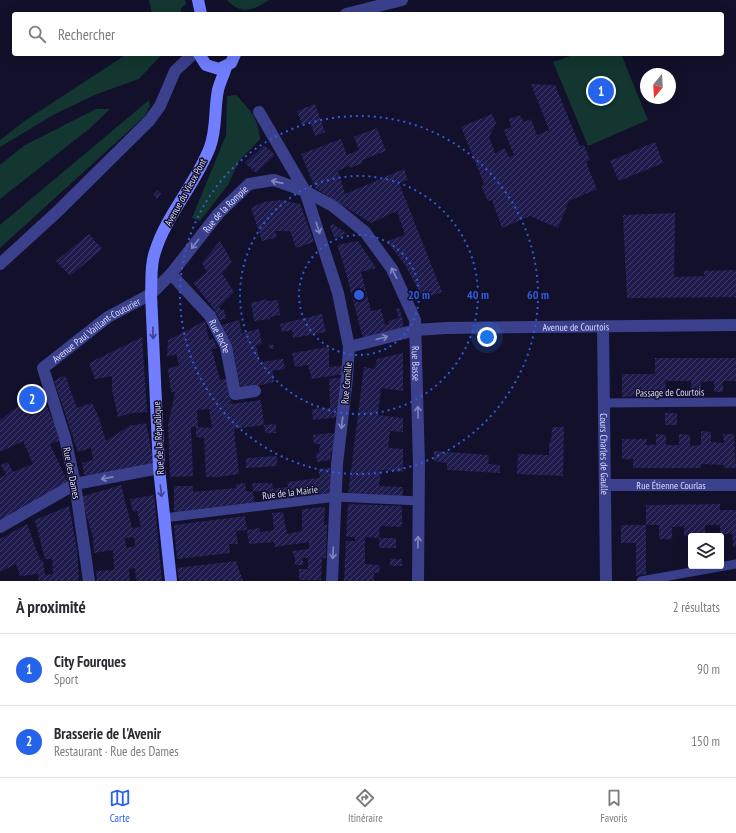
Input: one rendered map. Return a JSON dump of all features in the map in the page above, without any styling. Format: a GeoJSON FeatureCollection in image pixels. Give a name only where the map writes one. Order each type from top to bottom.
{"type":"FeatureCollection","features":[{"type":"Feature","properties":{"kind":"street"},"geometry":{"type":"LineString","coordinates":[[354,12],[402,0]]}},
{"type":"Feature","properties":{"kind":"street"},"geometry":{"type":"LineString","coordinates":[[0,264],[57,212],[149,121],[160,106],[175,71],[182,63],[198,56],[211,68],[219,69],[226,67]]}},
{"type":"Feature","properties":{"kind":"street","name":"Avenue du Vieux Pont"},"geometry":{"type":"LineString","coordinates":[[151,294],[155,251],[170,220],[195,180],[210,147],[215,130],[218,90],[226,67],[231,63],[234,56]]}},
{"type":"Feature","properties":{"kind":"street","name":"Avenue du Vieux Pont"},"geometry":{"type":"LineString","coordinates":[[211,68],[218,90]]}},
{"type":"Feature","properties":{"kind":"street"},"geometry":{"type":"LineString","coordinates":[[259,112],[305,191]]}},
{"type":"Feature","properties":{"kind":"street","name":"Rue de la Rompie"},"geometry":{"type":"LineString","coordinates":[[151,294],[171,274],[218,214],[248,184],[274,180],[305,191]]}},
{"type":"Feature","properties":{"kind":"street","name":"Rue Basse"},"geometry":{"type":"LineString","coordinates":[[305,191],[333,206],[365,232],[392,269],[415,320],[419,500],[418,581]]}},
{"type":"Feature","properties":{"kind":"street","name":"Rue Cornille"},"geometry":{"type":"LineString","coordinates":[[305,191],[338,293],[349,347],[337,464],[332,581]]}},
{"type":"Feature","properties":{"kind":"street","name":"Rue Roche"},"geometry":{"type":"LineString","coordinates":[[171,274],[210,316],[226,347],[236,394],[255,391]]}},
{"type":"Feature","properties":{"kind":"street","name":"Avenue Paul Vaillant-Couturier"},"geometry":{"type":"LineString","coordinates":[[43,368],[108,316],[151,294]]}},
{"type":"Feature","properties":{"kind":"street","name":"Rue de la République"},"geometry":{"type":"LineString","coordinates":[[151,294],[159,468],[171,581]]}},
{"type":"Feature","properties":{"kind":"street","name":"Avenue de Courtois"},"geometry":{"type":"LineString","coordinates":[[349,347],[416,330],[446,328],[736,325]]}},
{"type":"Feature","properties":{"kind":"street","name":"Cours Charles de Gaulle"},"geometry":{"type":"LineString","coordinates":[[603,327],[606,581]]}},
{"type":"Feature","properties":{"kind":"street","name":"Rue des Dames"},"geometry":{"type":"LineString","coordinates":[[43,368],[65,438],[75,484],[89,581]]}},
{"type":"Feature","properties":{"kind":"street"},"geometry":{"type":"LineString","coordinates":[[0,527],[75,484],[159,468]]}},
{"type":"Feature","properties":{"kind":"street","name":"Rue Étienne Courlas"},"geometry":{"type":"LineString","coordinates":[[606,485],[736,485]]}},
{"type":"Feature","properties":{"kind":"lane","name":"Passage de Courtois"},"geometry":{"type":"LineString","coordinates":[[604,403],[736,402]]}},
{"type":"Feature","properties":{"kind":"lane","name":"Rue de la Mairie"},"geometry":{"type":"LineString","coordinates":[[164,518],[336,497],[419,500]]}},
{"type":"Feature","properties":{"kind":"lane"},"geometry":{"type":"LineString","coordinates":[[641,581],[736,564]]}},
{"type":"Feature","properties":{"kind":"green space"},"geometry":{"type":"Polygon","coordinates":[[[149,0],[185,0],[186,4],[181,8],[181,12],[152,12],[149,0]]]}},
{"type":"Feature","properties":{"kind":"green space"},"geometry":{"type":"Polygon","coordinates":[[[227,0],[269,0],[258,7],[247,10],[237,8],[227,0]]]}},
{"type":"Feature","properties":{"kind":"green space"},"geometry":{"type":"Polygon","coordinates":[[[124,56],[160,56],[139,79],[97,94],[55,114],[0,147],[0,140],[26,120],[124,56]]]}},
{"type":"Feature","properties":{"kind":"green space"},"geometry":{"type":"Polygon","coordinates":[[[570,56],[622,56],[640,100],[640,104],[641,104],[648,120],[588,146],[553,62],[570,56]]]}},
{"type":"Feature","properties":{"kind":"green space"},"geometry":{"type":"Polygon","coordinates":[[[236,95],[255,120],[260,139],[239,161],[228,185],[200,221],[192,218],[226,135],[227,96],[236,95]]]}},
{"type":"Feature","properties":{"kind":"green space"},"geometry":{"type":"Polygon","coordinates":[[[149,100],[150,106],[144,117],[0,248],[0,225],[149,100]]]}},
{"type":"Feature","properties":{"kind":"green space"},"geometry":{"type":"Polygon","coordinates":[[[96,109],[110,109],[89,129],[0,199],[0,165],[25,145],[96,109]]]}},
{"type":"Feature","properties":{"kind":"building"},"geometry":{"type":"Polygon","coordinates":[[[531,84],[555,85],[580,146],[584,145],[590,160],[586,162],[597,189],[569,201],[558,228],[530,216],[502,228],[492,200],[488,201],[481,186],[484,184],[461,127],[492,114],[496,123],[489,137],[495,153],[504,148],[509,157],[514,155],[504,130],[511,127],[509,119],[520,115],[524,122],[531,119],[537,135],[549,130],[531,84]]]}},
{"type":"Feature","properties":{"kind":"building"},"geometry":{"type":"Polygon","coordinates":[[[315,104],[325,132],[315,136],[310,122],[302,125],[297,111],[315,104]]]}},
{"type":"Feature","properties":{"kind":"building"},"geometry":{"type":"Polygon","coordinates":[[[377,128],[386,151],[362,160],[363,163],[350,168],[349,165],[338,171],[345,194],[404,169],[408,180],[399,183],[442,292],[423,299],[405,265],[387,241],[405,235],[397,211],[371,223],[315,188],[301,154],[341,139],[347,155],[359,150],[354,137],[377,128]]]}},
{"type":"Feature","properties":{"kind":"building"},"geometry":{"type":"Polygon","coordinates":[[[655,142],[663,163],[619,181],[610,161],[655,142]]]}},
{"type":"Feature","properties":{"kind":"building"},"geometry":{"type":"Polygon","coordinates":[[[264,145],[275,155],[256,173],[245,163],[264,145]]]}},
{"type":"Feature","properties":{"kind":"building"},"geometry":{"type":"Polygon","coordinates":[[[158,190],[161,194],[157,199],[153,195],[158,190]]]}},
{"type":"Feature","properties":{"kind":"building"},"geometry":{"type":"Polygon","coordinates":[[[279,200],[300,204],[314,242],[296,248],[290,231],[275,231],[277,237],[262,241],[251,208],[264,202],[279,200]]]}},
{"type":"Feature","properties":{"kind":"building"},"geometry":{"type":"Polygon","coordinates":[[[675,213],[674,277],[705,276],[703,271],[736,270],[736,297],[627,298],[623,215],[675,213]]]}},
{"type":"Feature","properties":{"kind":"building"},"geometry":{"type":"Polygon","coordinates":[[[333,224],[346,233],[335,239],[330,226],[333,224]]]}},
{"type":"Feature","properties":{"kind":"building"},"geometry":{"type":"Polygon","coordinates":[[[89,234],[102,249],[70,276],[56,261],[89,234]]]}},
{"type":"Feature","properties":{"kind":"building"},"geometry":{"type":"Polygon","coordinates":[[[220,241],[232,262],[222,273],[234,292],[219,307],[222,311],[224,309],[226,319],[220,320],[211,305],[193,283],[207,272],[202,263],[220,241]]]}},
{"type":"Feature","properties":{"kind":"building"},"geometry":{"type":"Polygon","coordinates":[[[358,241],[376,268],[361,272],[371,311],[381,309],[385,325],[389,324],[388,321],[399,318],[396,309],[399,308],[403,320],[403,329],[364,342],[343,262],[337,245],[358,241]]]}},
{"type":"Feature","properties":{"kind":"building"},"geometry":{"type":"Polygon","coordinates":[[[267,299],[267,301],[278,300],[280,315],[270,317],[270,319],[254,321],[251,303],[267,299]]]}},
{"type":"Feature","properties":{"kind":"building"},"geometry":{"type":"Polygon","coordinates":[[[322,314],[326,332],[293,338],[292,330],[282,332],[280,324],[322,314]]]}},
{"type":"Feature","properties":{"kind":"building"},"geometry":{"type":"Polygon","coordinates":[[[239,320],[242,333],[259,329],[262,344],[256,345],[260,362],[283,359],[285,369],[273,371],[274,382],[241,390],[232,350],[222,325],[239,320]]]}},
{"type":"Feature","properties":{"kind":"building"},"geometry":{"type":"Polygon","coordinates":[[[205,321],[209,340],[214,339],[217,348],[212,350],[220,380],[228,378],[231,404],[261,400],[264,425],[234,429],[239,474],[206,477],[204,438],[196,437],[196,427],[191,427],[193,476],[170,477],[168,425],[175,392],[171,392],[168,369],[179,365],[176,354],[167,357],[168,340],[205,321]],[[209,409],[197,410],[198,427],[212,428],[209,409]]]}},
{"type":"Feature","properties":{"kind":"building"},"geometry":{"type":"Polygon","coordinates":[[[142,337],[147,412],[132,413],[118,417],[112,390],[112,376],[95,379],[89,363],[142,337]]]}},
{"type":"Feature","properties":{"kind":"building"},"geometry":{"type":"Polygon","coordinates":[[[269,344],[273,345],[274,348],[272,350],[268,346],[269,344]]]}},
{"type":"Feature","properties":{"kind":"building"},"geometry":{"type":"Polygon","coordinates":[[[329,347],[329,367],[345,365],[344,374],[312,379],[308,365],[295,367],[292,353],[329,347]]]}},
{"type":"Feature","properties":{"kind":"building"},"geometry":{"type":"Polygon","coordinates":[[[403,353],[403,391],[381,388],[378,415],[403,418],[403,432],[390,431],[388,448],[403,449],[403,472],[381,470],[379,486],[403,487],[403,498],[348,494],[364,367],[375,369],[377,359],[403,353]]]}},
{"type":"Feature","properties":{"kind":"building"},"geometry":{"type":"Polygon","coordinates":[[[655,358],[736,358],[736,381],[723,381],[723,392],[714,392],[714,381],[701,382],[701,392],[691,392],[691,381],[665,381],[666,392],[645,392],[645,396],[622,397],[622,374],[655,374],[655,358]]]}},
{"type":"Feature","properties":{"kind":"building"},"geometry":{"type":"Polygon","coordinates":[[[65,375],[77,408],[92,403],[99,418],[106,441],[129,426],[146,423],[154,463],[85,478],[82,463],[93,460],[91,448],[78,452],[54,381],[65,375]]]}},
{"type":"Feature","properties":{"kind":"building"},"geometry":{"type":"Polygon","coordinates":[[[344,377],[339,417],[313,420],[312,409],[330,408],[329,379],[344,377]]]}},
{"type":"Feature","properties":{"kind":"building"},"geometry":{"type":"Polygon","coordinates":[[[40,390],[61,440],[50,444],[66,478],[68,486],[0,521],[0,478],[6,475],[1,465],[8,462],[13,472],[33,464],[23,441],[0,452],[0,420],[40,390]]]}},
{"type":"Feature","properties":{"kind":"building"},"geometry":{"type":"Polygon","coordinates":[[[665,413],[677,413],[677,425],[665,425],[665,413]]]}},
{"type":"Feature","properties":{"kind":"building"},"geometry":{"type":"Polygon","coordinates":[[[276,424],[276,433],[265,433],[264,425],[276,424]]]}},
{"type":"Feature","properties":{"kind":"building"},"geometry":{"type":"Polygon","coordinates":[[[552,427],[564,427],[563,476],[517,474],[518,454],[549,455],[549,442],[551,443],[552,427]]]}},
{"type":"Feature","properties":{"kind":"building"},"geometry":{"type":"Polygon","coordinates":[[[701,431],[711,432],[711,442],[724,443],[723,434],[734,434],[736,468],[724,468],[724,465],[701,464],[701,468],[633,468],[633,459],[622,459],[622,439],[647,439],[646,445],[656,445],[656,434],[666,435],[666,445],[679,445],[679,434],[690,435],[690,446],[701,445],[701,431]]]}},
{"type":"Feature","properties":{"kind":"building"},"geometry":{"type":"Polygon","coordinates":[[[330,433],[338,434],[335,451],[331,452],[330,460],[317,462],[316,453],[319,453],[320,444],[314,444],[313,435],[330,433]]]}},
{"type":"Feature","properties":{"kind":"building"},"geometry":{"type":"Polygon","coordinates":[[[434,451],[489,455],[488,464],[500,465],[500,473],[447,470],[447,463],[434,461],[434,451]]]}},
{"type":"Feature","properties":{"kind":"building"},"geometry":{"type":"Polygon","coordinates":[[[277,456],[277,466],[246,468],[246,458],[277,456]]]}},
{"type":"Feature","properties":{"kind":"building"},"geometry":{"type":"Polygon","coordinates":[[[330,468],[331,495],[268,503],[267,490],[253,492],[252,483],[272,483],[273,489],[288,487],[287,482],[320,478],[318,469],[330,468]]]}},
{"type":"Feature","properties":{"kind":"building"},"geometry":{"type":"Polygon","coordinates":[[[245,483],[246,491],[253,492],[255,505],[174,514],[174,486],[193,486],[193,492],[236,488],[236,484],[245,483]]]}},
{"type":"Feature","properties":{"kind":"building"},"geometry":{"type":"Polygon","coordinates":[[[121,485],[132,528],[141,527],[137,511],[133,512],[130,499],[154,495],[162,581],[136,581],[135,568],[129,569],[130,581],[97,581],[96,571],[114,570],[113,550],[94,553],[93,537],[81,497],[121,485]],[[134,537],[125,538],[126,548],[135,546],[134,537]]]}},
{"type":"Feature","properties":{"kind":"building"},"geometry":{"type":"Polygon","coordinates":[[[348,504],[402,506],[402,527],[380,526],[379,538],[365,537],[365,564],[380,565],[379,573],[374,573],[374,581],[344,581],[346,541],[355,541],[355,537],[346,537],[348,504]]]}},
{"type":"Feature","properties":{"kind":"building"},"geometry":{"type":"Polygon","coordinates":[[[720,504],[720,510],[736,510],[736,547],[733,547],[732,534],[720,533],[720,525],[705,525],[705,533],[688,533],[688,536],[684,536],[684,526],[672,527],[672,539],[659,539],[659,525],[646,525],[646,505],[720,504]]]}},
{"type":"Feature","properties":{"kind":"building"},"geometry":{"type":"Polygon","coordinates":[[[69,506],[77,549],[79,581],[39,581],[38,574],[20,576],[16,564],[0,572],[0,539],[27,524],[40,560],[43,559],[45,575],[53,574],[52,559],[45,559],[35,520],[69,506]]]}},
{"type":"Feature","properties":{"kind":"building"},"geometry":{"type":"Polygon","coordinates":[[[325,507],[324,525],[327,525],[326,558],[322,558],[321,580],[299,580],[299,569],[308,569],[308,558],[303,558],[303,565],[295,565],[295,558],[292,551],[309,549],[309,542],[275,547],[274,542],[249,544],[247,530],[260,528],[260,532],[274,530],[272,513],[283,512],[287,534],[302,531],[302,509],[325,507]]]}},
{"type":"Feature","properties":{"kind":"building"},"geometry":{"type":"Polygon","coordinates":[[[245,516],[247,530],[236,531],[238,544],[229,544],[230,553],[177,559],[174,525],[245,516]]]}},
{"type":"Feature","properties":{"kind":"building"},"geometry":{"type":"Polygon","coordinates":[[[621,525],[646,525],[646,574],[636,576],[636,543],[621,543],[621,525]]]}},
{"type":"Feature","properties":{"kind":"building"},"geometry":{"type":"Polygon","coordinates":[[[379,538],[396,538],[396,548],[379,548],[379,538]]]}},
{"type":"Feature","properties":{"kind":"building"},"geometry":{"type":"Polygon","coordinates":[[[390,559],[402,559],[402,566],[390,566],[390,559]]]}},
{"type":"Feature","properties":{"kind":"building"},"geometry":{"type":"Polygon","coordinates":[[[236,561],[243,581],[179,581],[177,568],[236,561]]]}},
{"type":"Feature","properties":{"kind":"place","name":"City Fourques"},"geometry":{"type":"Point","coordinates":[601,91]}},
{"type":"Feature","properties":{"kind":"place","name":"Brasserie de l'Avenir"},"geometry":{"type":"Point","coordinates":[32,399]}}]}
